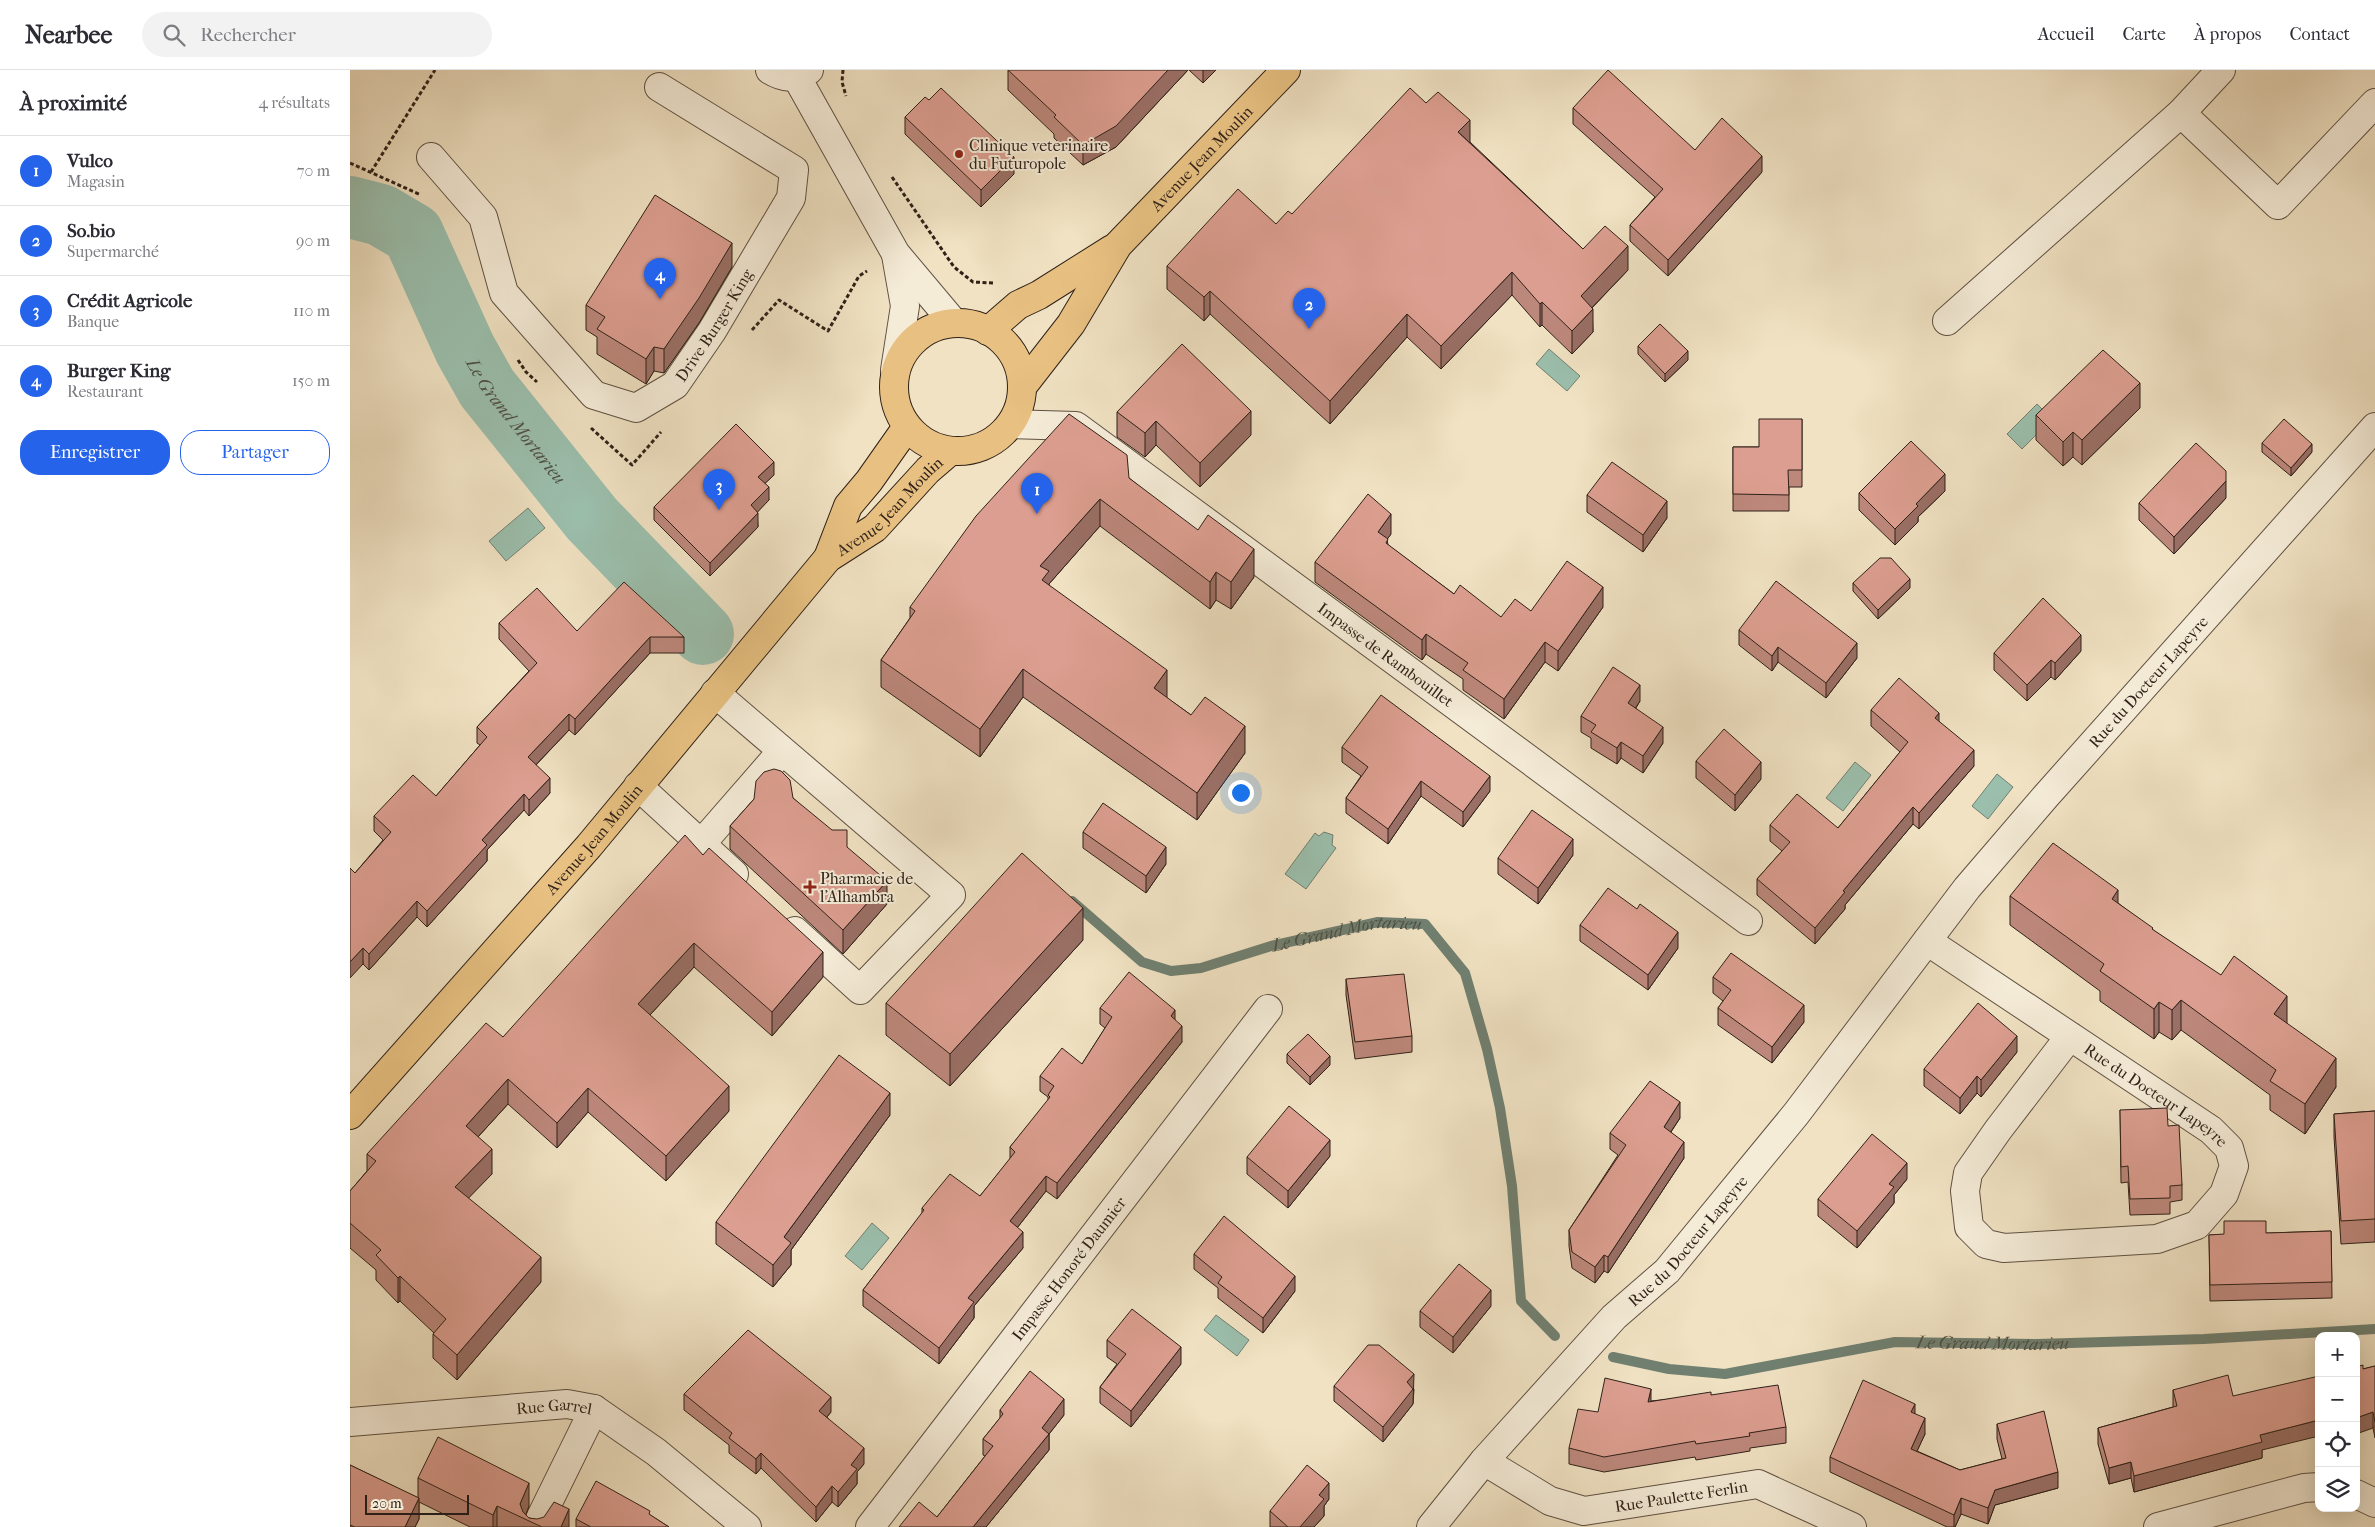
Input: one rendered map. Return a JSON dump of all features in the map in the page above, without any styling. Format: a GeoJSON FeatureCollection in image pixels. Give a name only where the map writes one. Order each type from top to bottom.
{"type":"FeatureCollection","features":[{"type":"Feature","properties":{"kind":"main road","name":"Avenue Jean Moulin"},"geometry":{"type":"LineString","coordinates":[[1022,387],[1070,324],[1118,245],[1286,70]]}},
{"type":"Feature","properties":{"kind":"main road","name":"Avenue Jean Moulin"},"geometry":{"type":"LineString","coordinates":[[988,331],[1018,305],[1039,295],[1118,245]]}},
{"type":"Feature","properties":{"kind":"main road"},"geometry":{"type":"LineString","coordinates":[[954,323],[972,325],[988,331],[1002,341],[1013,354],[1020,370],[1022,387],[1020,407],[1011,424],[999,437],[984,446],[967,452],[950,452],[933,447],[919,439],[907,427],[895,402],[893,391],[895,370],[900,358],[914,341],[931,329],[954,323]]}},
{"type":"Feature","properties":{"kind":"main road","name":"Avenue Jean Moulin"},"geometry":{"type":"LineString","coordinates":[[828,558],[848,506],[869,481],[907,427]]}},
{"type":"Feature","properties":{"kind":"main road","name":"Avenue Jean Moulin"},"geometry":{"type":"LineString","coordinates":[[350,1115],[588,846],[828,558],[875,528],[928,470],[950,452]]}},
{"type":"Feature","properties":{"kind":"street"},"geometry":{"type":"LineString","coordinates":[[1947,321],[2181,113],[2221,70]]}},
{"type":"Feature","properties":{"kind":"street"},"geometry":{"type":"LineString","coordinates":[[792,72],[896,254],[954,323]]}},
{"type":"Feature","properties":{"kind":"street","name":"Drive Burger King"},"geometry":{"type":"LineString","coordinates":[[431,158],[483,217],[504,293],[594,395],[636,408],[675,385],[712,332],[791,198],[794,170],[659,87]]}},
{"type":"Feature","properties":{"kind":"street"},"geometry":{"type":"LineString","coordinates":[[2181,113],[2278,204],[2375,103]]}},
{"type":"Feature","properties":{"kind":"street"},"geometry":{"type":"LineString","coordinates":[[895,370],[905,306],[896,254]]}},
{"type":"Feature","properties":{"kind":"street","name":"Impasse de Rambouillet"},"geometry":{"type":"LineString","coordinates":[[1011,424],[1076,426],[1748,921]]}},
{"type":"Feature","properties":{"kind":"street","name":"Rue du Docteur Lapeyre"},"geometry":{"type":"LineString","coordinates":[[1431,1527],[1484,1461],[1614,1317],[1667,1271],[1796,1114],[1967,888],[2040,803],[2375,427]]}},
{"type":"Feature","properties":{"kind":"street"},"geometry":{"type":"LineString","coordinates":[[715,693],[951,895],[860,990],[773,910]]}},
{"type":"Feature","properties":{"kind":"street"},"geometry":{"type":"LineString","coordinates":[[701,844],[782,751]]}},
{"type":"Feature","properties":{"kind":"street"},"geometry":{"type":"LineString","coordinates":[[638,786],[752,890]]}},
{"type":"Feature","properties":{"kind":"street","name":"Rue du Docteur Lapeyre"},"geometry":{"type":"LineString","coordinates":[[1927,941],[2070,1036],[2210,1130],[2229,1148],[2234,1166],[2224,1194],[2197,1225],[2157,1239],[2004,1248],[1986,1244],[1969,1228],[1965,1191],[1968,1174],[1998,1130],[2070,1036]]}},
{"type":"Feature","properties":{"kind":"street","name":"Impasse Honoré Daumier"},"geometry":{"type":"LineString","coordinates":[[870,1527],[1268,1009]]}},
{"type":"Feature","properties":{"kind":"street","name":"Rue Garrel"},"geometry":{"type":"LineString","coordinates":[[350,1422],[567,1404],[594,1409],[656,1452],[748,1527]]}},
{"type":"Feature","properties":{"kind":"street"},"geometry":{"type":"LineString","coordinates":[[536,1527],[594,1409]]}},
{"type":"Feature","properties":{"kind":"street","name":"Rue Paulette Ferlin"},"geometry":{"type":"LineString","coordinates":[[1484,1461],[1550,1502],[1584,1511],[1758,1484],[1852,1527]]}},
{"type":"Feature","properties":{"kind":"street"},"geometry":{"type":"LineString","coordinates":[[2158,1527],[2304,1488],[2315,1488]]}},
{"type":"Feature","properties":{"kind":"street"},"geometry":{"type":"LineString","coordinates":[[2360,1496],[2375,1503]]}},
{"type":"Feature","properties":{"kind":"path"},"geometry":{"type":"LineString","coordinates":[[371,172],[435,70]]}},
{"type":"Feature","properties":{"kind":"path"},"geometry":{"type":"LineString","coordinates":[[843,70],[842,82],[847,99]]}},
{"type":"Feature","properties":{"kind":"path"},"geometry":{"type":"LineString","coordinates":[[350,163],[429,199]]}},
{"type":"Feature","properties":{"kind":"path"},"geometry":{"type":"LineString","coordinates":[[888,171],[954,267],[973,282],[998,284],[1025,282],[1039,295]]}},
{"type":"Feature","properties":{"kind":"path"},"geometry":{"type":"LineString","coordinates":[[747,336],[779,300],[828,332],[859,276],[896,254]]}},
{"type":"Feature","properties":{"kind":"path"},"geometry":{"type":"LineString","coordinates":[[516,356],[526,372],[540,385]]}},
{"type":"Feature","properties":{"kind":"path"},"geometry":{"type":"LineString","coordinates":[[590,428],[632,465],[665,428]]}},
{"type":"Feature","properties":{"kind":"shaded area"},"geometry":{"type":"Polygon","coordinates":[[[1549,349],[1580,376],[1567,391],[1536,364],[1549,349]]]}},
{"type":"Feature","properties":{"kind":"shaded area"},"geometry":{"type":"Polygon","coordinates":[[[2037,404],[2052,419],[2022,449],[2007,434],[2037,404]]]}},
{"type":"Feature","properties":{"kind":"shaded area"},"geometry":{"type":"Polygon","coordinates":[[[528,508],[545,528],[506,561],[489,541],[528,508]]]}},
{"type":"Feature","properties":{"kind":"shaded area"},"geometry":{"type":"Polygon","coordinates":[[[1855,762],[1871,775],[1843,811],[1826,798],[1855,762]]]}},
{"type":"Feature","properties":{"kind":"shaded area"},"geometry":{"type":"Polygon","coordinates":[[[1997,774],[2013,787],[1988,819],[1972,806],[1997,774]]]}},
{"type":"Feature","properties":{"kind":"shaded area"},"geometry":{"type":"Polygon","coordinates":[[[1324,832],[1333,835],[1332,845],[1336,848],[1306,889],[1285,874],[1315,833],[1319,836],[1324,832]]]}},
{"type":"Feature","properties":{"kind":"shaded area"},"geometry":{"type":"Polygon","coordinates":[[[872,1223],[889,1238],[862,1270],[845,1256],[872,1223]]]}},
{"type":"Feature","properties":{"kind":"shaded area"},"geometry":{"type":"Polygon","coordinates":[[[1216,1315],[1249,1340],[1237,1356],[1204,1330],[1216,1315]]]}},
{"type":"Feature","properties":{"kind":"building"},"geometry":{"type":"Polygon","coordinates":[[[1008,70],[1168,70],[1116,126],[1083,145],[1054,117],[1056,115],[1008,70]]]}},
{"type":"Feature","properties":{"kind":"building"},"geometry":{"type":"Polygon","coordinates":[[[1608,70],[1695,150],[1722,118],[1762,156],[1668,260],[1630,225],[1663,189],[1573,108],[1608,70]]]}},
{"type":"Feature","properties":{"kind":"building","name":"Clinique veterinaire du Futuropole"},"geometry":{"type":"Polygon","coordinates":[[[941,88],[1014,157],[981,190],[905,117],[925,97],[929,100],[941,88]]]}},
{"type":"Feature","properties":{"kind":"building"},"geometry":{"type":"Polygon","coordinates":[[[1410,88],[1426,103],[1438,92],[1470,120],[1458,132],[1583,249],[1605,226],[1628,246],[1581,296],[1593,309],[1572,331],[1542,302],[1540,304],[1512,272],[1441,346],[1407,314],[1330,401],[1210,291],[1204,297],[1167,266],[1238,189],[1276,224],[1288,211],[1292,214],[1410,88]]]}},
{"type":"Feature","properties":{"kind":"building"},"geometry":{"type":"Polygon","coordinates":[[[655,195],[732,243],[699,298],[664,349],[654,347],[646,359],[597,329],[605,317],[586,305],[655,195]]]}},
{"type":"Feature","properties":{"kind":"building"},"geometry":{"type":"Polygon","coordinates":[[[1660,324],[1688,351],[1665,374],[1638,346],[1660,324]]]}},
{"type":"Feature","properties":{"kind":"building"},"geometry":{"type":"Polygon","coordinates":[[[1182,344],[1251,411],[1200,463],[1156,421],[1145,433],[1117,412],[1182,344]]]}},
{"type":"Feature","properties":{"kind":"building"},"geometry":{"type":"Polygon","coordinates":[[[2103,350],[2140,383],[2082,440],[2073,432],[2063,442],[2036,415],[2103,350]]]}},
{"type":"Feature","properties":{"kind":"building"},"geometry":{"type":"Polygon","coordinates":[[[1069,414],[1127,455],[1129,478],[1198,530],[1208,515],[1254,549],[1231,582],[1216,572],[1210,582],[1100,499],[1040,566],[1049,571],[1042,580],[1167,670],[1154,688],[1191,715],[1205,697],[1245,726],[1197,793],[1023,669],[980,729],[881,660],[915,611],[910,607],[976,516],[1069,414]]]}},
{"type":"Feature","properties":{"kind":"building"},"geometry":{"type":"Polygon","coordinates":[[[1759,419],[1802,419],[1802,470],[1788,470],[1789,495],[1733,494],[1733,447],[1759,447],[1759,419]]]}},
{"type":"Feature","properties":{"kind":"building"},"geometry":{"type":"Polygon","coordinates":[[[2284,419],[2312,444],[2291,468],[2262,443],[2284,419]]]}},
{"type":"Feature","properties":{"kind":"building"},"geometry":{"type":"Polygon","coordinates":[[[736,424],[774,462],[758,477],[769,487],[751,505],[758,513],[710,563],[654,507],[736,424]]]}},
{"type":"Feature","properties":{"kind":"building"},"geometry":{"type":"Polygon","coordinates":[[[1911,441],[1945,474],[1916,504],[1918,506],[1895,529],[1859,493],[1911,441]]]}},
{"type":"Feature","properties":{"kind":"building"},"geometry":{"type":"Polygon","coordinates":[[[2196,443],[2226,471],[2226,481],[2174,537],[2139,503],[2196,443]]]}},
{"type":"Feature","properties":{"kind":"building"},"geometry":{"type":"Polygon","coordinates":[[[1612,462],[1667,501],[1643,535],[1587,495],[1612,462]]]}},
{"type":"Feature","properties":{"kind":"building"},"geometry":{"type":"Polygon","coordinates":[[[1368,494],[1391,514],[1378,532],[1388,539],[1386,543],[1454,594],[1460,585],[1501,617],[1515,599],[1531,611],[1567,561],[1603,587],[1558,651],[1545,642],[1504,699],[1463,670],[1468,663],[1426,634],[1422,640],[1315,562],[1368,494]]]}},
{"type":"Feature","properties":{"kind":"building"},"geometry":{"type":"Polygon","coordinates":[[[1880,558],[1891,558],[1910,579],[1878,610],[1853,583],[1880,558]]]}},
{"type":"Feature","properties":{"kind":"building"},"geometry":{"type":"Polygon","coordinates":[[[1776,581],[1857,643],[1826,683],[1778,647],[1772,656],[1739,630],[1776,581]]]}},
{"type":"Feature","properties":{"kind":"building"},"geometry":{"type":"Polygon","coordinates":[[[624,582],[684,637],[650,637],[575,719],[569,714],[528,757],[550,778],[529,800],[524,794],[482,840],[487,845],[427,911],[417,901],[369,954],[363,948],[350,962],[350,868],[355,873],[391,832],[374,816],[413,775],[436,796],[487,737],[477,727],[537,663],[499,623],[537,588],[577,631],[624,582]]]}},
{"type":"Feature","properties":{"kind":"building"},"geometry":{"type":"Polygon","coordinates":[[[2043,598],[2081,635],[2055,663],[2051,660],[2027,685],[1994,653],[2043,598]]]}},
{"type":"Feature","properties":{"kind":"building"},"geometry":{"type":"Polygon","coordinates":[[[1613,667],[1640,685],[1628,703],[1663,727],[1643,756],[1621,742],[1617,748],[1591,732],[1596,725],[1581,716],[1613,667]]]}},
{"type":"Feature","properties":{"kind":"building"},"geometry":{"type":"Polygon","coordinates":[[[1899,678],[1939,713],[1935,718],[1974,750],[1919,813],[1913,807],[1843,891],[1845,892],[1815,928],[1757,879],[1790,842],[1770,825],[1797,794],[1838,828],[1908,742],[1871,710],[1899,678]]]}},
{"type":"Feature","properties":{"kind":"building"},"geometry":{"type":"Polygon","coordinates":[[[1381,695],[1490,776],[1463,812],[1421,781],[1388,829],[1346,798],[1368,767],[1342,747],[1381,695]]]}},
{"type":"Feature","properties":{"kind":"building"},"geometry":{"type":"Polygon","coordinates":[[[1724,729],[1761,762],[1735,795],[1696,761],[1724,729]]]}},
{"type":"Feature","properties":{"kind":"building"},"geometry":{"type":"Polygon","coordinates":[[[774,769],[781,771],[790,780],[793,798],[832,830],[847,830],[847,847],[887,881],[843,930],[730,826],[754,799],[756,781],[764,772],[774,769]]]}},
{"type":"Feature","properties":{"kind":"building"},"geometry":{"type":"Polygon","coordinates":[[[1103,803],[1166,847],[1146,876],[1083,832],[1103,803]]]}},
{"type":"Feature","properties":{"kind":"building"},"geometry":{"type":"Polygon","coordinates":[[[1532,810],[1573,839],[1538,888],[1498,858],[1532,810]]]}},
{"type":"Feature","properties":{"kind":"building"},"geometry":{"type":"Polygon","coordinates":[[[685,835],[703,855],[709,848],[823,952],[772,1012],[694,943],[638,1004],[729,1086],[666,1156],[588,1088],[557,1123],[508,1079],[466,1126],[492,1149],[455,1187],[541,1257],[457,1355],[433,1334],[446,1319],[400,1276],[398,1278],[376,1255],[381,1250],[350,1223],[350,1191],[376,1161],[367,1154],[486,1023],[503,1037],[685,835]]]}},
{"type":"Feature","properties":{"kind":"building"},"geometry":{"type":"Polygon","coordinates":[[[2053,843],[2118,890],[2112,899],[2152,929],[2221,975],[2234,956],[2287,996],[2274,1014],[2336,1058],[2305,1104],[2270,1081],[2276,1070],[2181,1000],[2172,1010],[2159,1002],[2154,1009],[2100,971],[2104,964],[2010,896],[2053,843]]]}},
{"type":"Feature","properties":{"kind":"building"},"geometry":{"type":"Polygon","coordinates":[[[1022,853],[1083,908],[950,1054],[886,1003],[1022,853]]]}},
{"type":"Feature","properties":{"kind":"building"},"geometry":{"type":"Polygon","coordinates":[[[1608,888],[1637,909],[1640,904],[1678,932],[1648,975],[1580,925],[1608,888]]]}},
{"type":"Feature","properties":{"kind":"building"},"geometry":{"type":"Polygon","coordinates":[[[1731,953],[1804,1005],[1772,1047],[1718,1008],[1731,990],[1713,977],[1731,953]]]}},
{"type":"Feature","properties":{"kind":"building"},"geometry":{"type":"Polygon","coordinates":[[[1129,972],[1175,1010],[1171,1016],[1182,1026],[1057,1183],[1046,1176],[1010,1221],[1023,1232],[968,1298],[974,1302],[939,1348],[863,1290],[924,1210],[922,1208],[950,1174],[980,1196],[1015,1152],[1010,1147],[1050,1097],[1048,1095],[1054,1086],[1040,1076],[1062,1048],[1082,1064],[1112,1017],[1100,1008],[1129,972]]]}},
{"type":"Feature","properties":{"kind":"building"},"geometry":{"type":"Polygon","coordinates":[[[1404,974],[1412,1036],[1355,1042],[1346,979],[1404,974]]]}},
{"type":"Feature","properties":{"kind":"building"},"geometry":{"type":"Polygon","coordinates":[[[1978,1003],[2017,1036],[1981,1080],[1977,1076],[1960,1098],[1924,1069],[1978,1003]]]}},
{"type":"Feature","properties":{"kind":"building"},"geometry":{"type":"Polygon","coordinates":[[[1308,1034],[1330,1056],[1310,1077],[1287,1054],[1308,1034]]]}},
{"type":"Feature","properties":{"kind":"building"},"geometry":{"type":"Polygon","coordinates":[[[839,1055],[890,1093],[784,1237],[791,1243],[773,1265],[716,1222],[839,1055]]]}},
{"type":"Feature","properties":{"kind":"building"},"geometry":{"type":"Polygon","coordinates":[[[1650,1081],[1680,1102],[1664,1127],[1684,1142],[1608,1257],[1604,1255],[1595,1267],[1572,1252],[1569,1230],[1626,1145],[1610,1133],[1650,1081]]]}},
{"type":"Feature","properties":{"kind":"building"},"geometry":{"type":"Polygon","coordinates":[[[1289,1106],[1330,1140],[1288,1191],[1247,1157],[1289,1106]]]}},
{"type":"Feature","properties":{"kind":"building"},"geometry":{"type":"Polygon","coordinates":[[[2167,1108],[2168,1126],[2179,1125],[2182,1185],[2170,1186],[2170,1198],[2130,1199],[2128,1166],[2121,1167],[2120,1110],[2167,1108]]]}},
{"type":"Feature","properties":{"kind":"building"},"geometry":{"type":"Polygon","coordinates":[[[2375,1111],[2375,1219],[2341,1221],[2334,1114],[2375,1111]]]}},
{"type":"Feature","properties":{"kind":"building"},"geometry":{"type":"Polygon","coordinates":[[[1872,1134],[1907,1163],[1889,1184],[1894,1187],[1857,1231],[1818,1199],[1872,1134]]]}},
{"type":"Feature","properties":{"kind":"building"},"geometry":{"type":"Polygon","coordinates":[[[1224,1216],[1295,1276],[1263,1318],[1218,1283],[1222,1277],[1194,1254],[1224,1216]]]}},
{"type":"Feature","properties":{"kind":"building"},"geometry":{"type":"Polygon","coordinates":[[[2224,1221],[2266,1221],[2266,1233],[2331,1231],[2332,1282],[2210,1285],[2209,1235],[2224,1234],[2224,1221]]]}},
{"type":"Feature","properties":{"kind":"building"},"geometry":{"type":"Polygon","coordinates":[[[1459,1264],[1491,1290],[1453,1337],[1420,1311],[1459,1264]]]}},
{"type":"Feature","properties":{"kind":"building"},"geometry":{"type":"Polygon","coordinates":[[[1132,1309],[1181,1347],[1131,1411],[1100,1387],[1126,1354],[1107,1340],[1132,1309]]]}},
{"type":"Feature","properties":{"kind":"building"},"geometry":{"type":"Polygon","coordinates":[[[748,1330],[831,1397],[819,1411],[864,1448],[851,1465],[857,1469],[838,1492],[832,1486],[816,1507],[761,1453],[756,1459],[729,1438],[732,1433],[684,1394],[748,1330]]]}},
{"type":"Feature","properties":{"kind":"building"},"geometry":{"type":"Polygon","coordinates":[[[1368,1345],[1379,1345],[1414,1374],[1407,1382],[1413,1389],[1383,1427],[1334,1386],[1368,1345]]]}},
{"type":"Feature","properties":{"kind":"building"},"geometry":{"type":"Polygon","coordinates":[[[2363,1365],[2363,1369],[2375,1366],[2375,1422],[2373,1412],[2360,1417],[2360,1366],[2363,1365]]]}},
{"type":"Feature","properties":{"kind":"building"},"geometry":{"type":"Polygon","coordinates":[[[1030,1371],[1064,1399],[1042,1428],[1049,1434],[973,1527],[899,1527],[919,1502],[937,1517],[993,1446],[983,1439],[1003,1414],[1000,1410],[1030,1371]]]}},
{"type":"Feature","properties":{"kind":"building"},"geometry":{"type":"Polygon","coordinates":[[[2228,1375],[2233,1396],[2315,1377],[2315,1421],[2260,1435],[2262,1442],[2134,1476],[2131,1462],[2109,1468],[2098,1428],[2177,1406],[2173,1390],[2228,1375]]]}},
{"type":"Feature","properties":{"kind":"building"},"geometry":{"type":"Polygon","coordinates":[[[1605,1378],[1651,1389],[1648,1402],[1711,1392],[1711,1395],[1778,1385],[1786,1427],[1749,1433],[1750,1436],[1696,1444],[1695,1441],[1604,1457],[1569,1448],[1578,1409],[1598,1412],[1605,1378]]]}},
{"type":"Feature","properties":{"kind":"building"},"geometry":{"type":"Polygon","coordinates":[[[1863,1380],[1915,1404],[1911,1412],[1925,1418],[1911,1449],[1960,1470],[2006,1458],[1997,1424],[2044,1411],[2058,1472],[1995,1490],[1988,1508],[1961,1498],[1954,1515],[1830,1457],[1863,1380]]]}},
{"type":"Feature","properties":{"kind":"building"},"geometry":{"type":"Polygon","coordinates":[[[438,1437],[529,1483],[520,1504],[523,1512],[529,1518],[537,1519],[544,1517],[554,1502],[569,1509],[561,1527],[542,1527],[497,1506],[493,1515],[418,1478],[438,1437]]]}},
{"type":"Feature","properties":{"kind":"building"},"geometry":{"type":"Polygon","coordinates":[[[350,1465],[419,1498],[405,1527],[355,1527],[350,1525],[350,1465]]]}},
{"type":"Feature","properties":{"kind":"building"},"geometry":{"type":"Polygon","coordinates":[[[1307,1465],[1329,1483],[1319,1495],[1324,1499],[1300,1527],[1288,1527],[1270,1511],[1307,1465]]]}},
{"type":"Feature","properties":{"kind":"building"},"geometry":{"type":"Polygon","coordinates":[[[596,1481],[650,1511],[649,1514],[669,1527],[591,1527],[576,1519],[596,1481]]]}},
{"type":"Feature","properties":{"kind":"waterway","name":"Le Grand Mortarieu"},"geometry":{"type":"LineString","coordinates":[[350,207],[381,215],[413,234],[465,349],[487,388],[592,519],[703,634]]}},
{"type":"Feature","properties":{"kind":"waterway","name":"Le Grand Mortarieu"},"geometry":{"type":"LineString","coordinates":[[1072,901],[1142,962],[1171,971],[1201,968],[1271,946],[1378,922],[1425,924],[1465,973],[1487,1049],[1500,1108],[1512,1186],[1521,1301],[1555,1336]]}},
{"type":"Feature","properties":{"kind":"waterway","name":"Le Grand Mortarieu"},"geometry":{"type":"LineString","coordinates":[[1613,1357],[1669,1369],[1725,1374],[1895,1342],[2037,1344],[2204,1339],[2375,1329]]}},
{"type":"Feature","properties":{"kind":"place","name":"Clinique veterinaire du Futuropole"},"geometry":{"type":"Point","coordinates":[959,154]}},
{"type":"Feature","properties":{"kind":"place","name":"Burger King"},"geometry":{"type":"Point","coordinates":[660,299]}},
{"type":"Feature","properties":{"kind":"place","name":"So.bio"},"geometry":{"type":"Point","coordinates":[1309,329]}},
{"type":"Feature","properties":{"kind":"place","name":"Crédit Agricole"},"geometry":{"type":"Point","coordinates":[719,510]}},
{"type":"Feature","properties":{"kind":"place","name":"Vulco"},"geometry":{"type":"Point","coordinates":[1037,514]}},
{"type":"Feature","properties":{"kind":"place","name":"Pharmacie de l'Alhambra"},"geometry":{"type":"Point","coordinates":[810,887]}}]}
